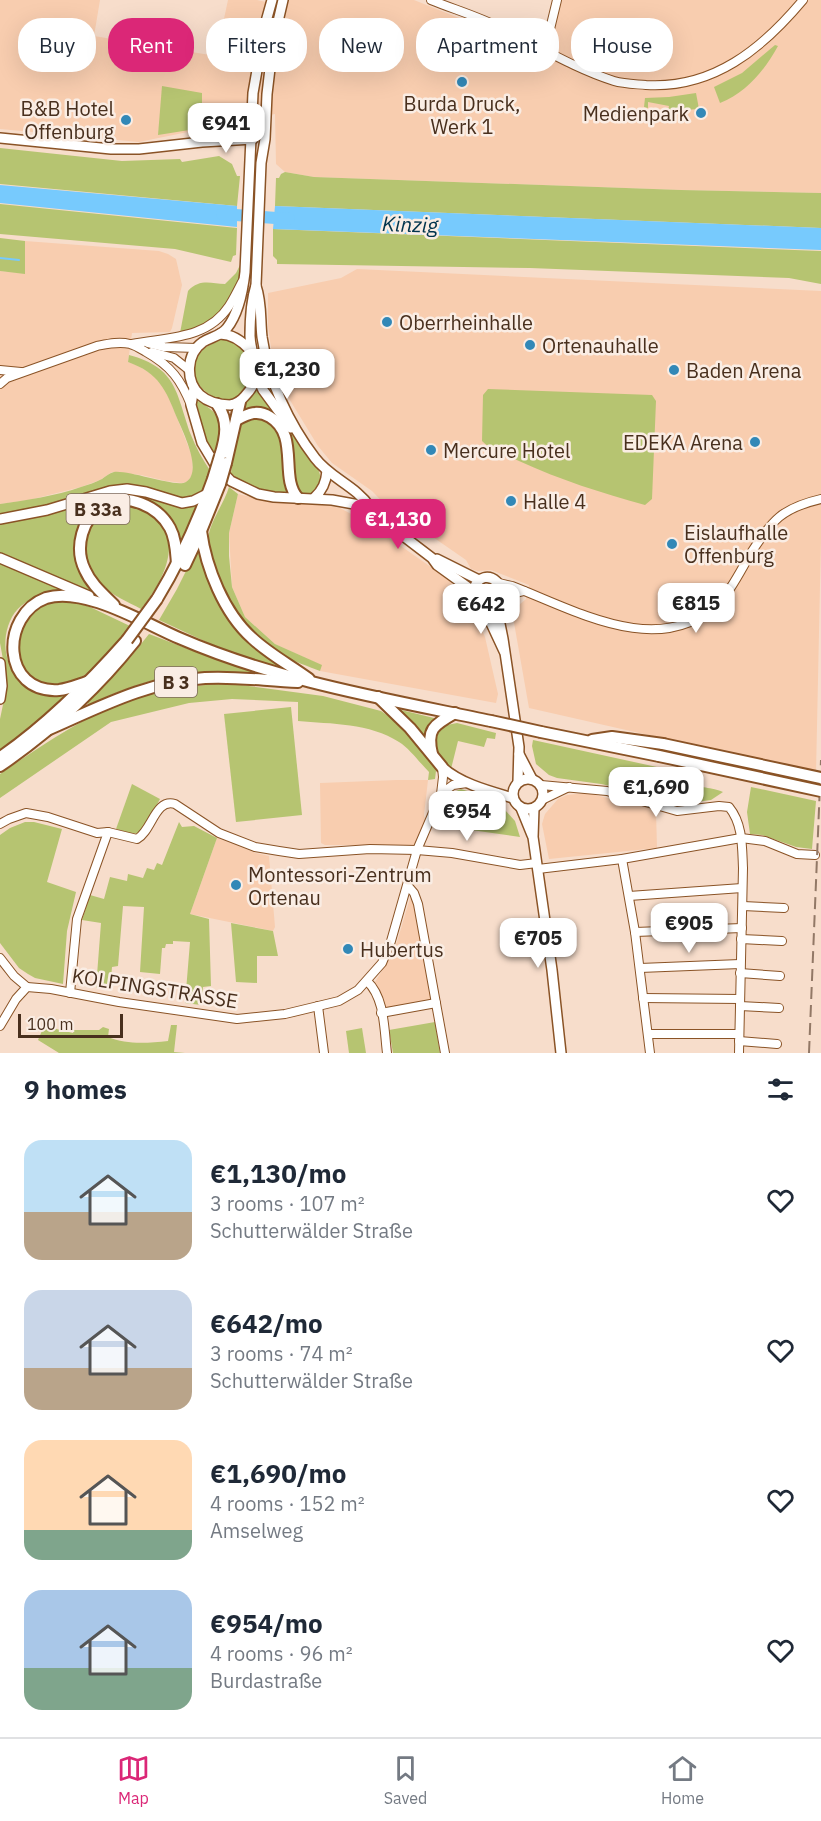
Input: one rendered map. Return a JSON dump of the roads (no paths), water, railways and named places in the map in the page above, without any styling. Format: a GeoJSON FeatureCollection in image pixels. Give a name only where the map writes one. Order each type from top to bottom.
{"type":"FeatureCollection","features":[{"type":"Feature","properties":{"kind":"highway"},"geometry":{"type":"LineString","coordinates":[[0,766],[70,711],[102,679],[160,600],[201,531],[240,402]]}},
{"type":"Feature","properties":{"kind":"highway"},"geometry":{"type":"LineString","coordinates":[[217,404],[225,418],[223,460]]}},
{"type":"Feature","properties":{"kind":"highway"},"geometry":{"type":"LineString","coordinates":[[236,420],[254,412],[262,413],[278,423],[287,442],[293,490],[298,498]]}},
{"type":"Feature","properties":{"kind":"highway"},"geometry":{"type":"LineString","coordinates":[[160,600],[194,529],[207,494],[216,481]]}},
{"type":"Feature","properties":{"kind":"highway","name":"B 33a"},"geometry":{"type":"LineString","coordinates":[[121,611],[94,585],[81,558],[80,543],[92,514],[104,504],[126,499],[145,504],[163,517],[171,530],[177,564]]}},
{"type":"Feature","properties":{"kind":"highway"},"geometry":{"type":"LineString","coordinates":[[201,531],[207,564],[237,622],[268,651],[314,682]]}},
{"type":"Feature","properties":{"kind":"highway","name":"B 3"},"geometry":{"type":"LineString","coordinates":[[90,681],[59,690],[46,689],[29,683],[18,673],[9,653],[10,632],[16,617],[31,603],[50,597],[74,597],[100,602],[211,651],[314,682],[821,791]]}},
{"type":"Feature","properties":{"kind":"highway"},"geometry":{"type":"LineString","coordinates":[[0,758],[41,726],[131,641]]}},
{"type":"Feature","properties":{"kind":"highway","name":"B 3"},"geometry":{"type":"LineString","coordinates":[[47,730],[129,694],[180,681],[229,678],[314,682]]}},
{"type":"Feature","properties":{"kind":"highway"},"geometry":{"type":"LineString","coordinates":[[378,697],[410,728],[442,767]]}},
{"type":"Feature","properties":{"kind":"highway"},"geometry":{"type":"LineString","coordinates":[[432,754],[429,743],[432,729],[437,723],[455,713]]}},
{"type":"Feature","properties":{"kind":"highway"},"geometry":{"type":"LineString","coordinates":[[583,741],[612,737],[663,744],[821,778]]}},
{"type":"Feature","properties":{"kind":"main road"},"geometry":{"type":"LineString","coordinates":[[272,0],[265,25],[253,93],[246,257],[242,293],[227,328],[203,342],[190,362],[190,380],[194,388],[204,399],[217,404],[230,405],[240,402],[257,377],[250,332],[256,285],[267,94],[273,43],[283,0]]}},
{"type":"Feature","properties":{"kind":"main road"},"geometry":{"type":"LineString","coordinates":[[0,138],[139,150],[202,142],[265,140]]}},
{"type":"Feature","properties":{"kind":"main road"},"geometry":{"type":"LineString","coordinates":[[256,285],[260,297],[262,337],[269,369],[299,436]]}},
{"type":"Feature","properties":{"kind":"main road"},"geometry":{"type":"LineString","coordinates":[[220,334],[236,338],[252,352]]}},
{"type":"Feature","properties":{"kind":"main road"},"geometry":{"type":"LineString","coordinates":[[257,377],[263,390],[287,423],[327,471],[361,496],[370,507],[432,558],[437,565],[473,591]]}},
{"type":"Feature","properties":{"kind":"main road"},"geometry":{"type":"LineString","coordinates":[[194,388],[191,405],[202,443],[207,454],[231,481],[258,494],[274,497],[314,498],[370,507]]}},
{"type":"Feature","properties":{"kind":"main road"},"geometry":{"type":"LineString","coordinates":[[314,498],[323,488],[327,471]]}},
{"type":"Feature","properties":{"kind":"main road"},"geometry":{"type":"LineString","coordinates":[[0,519],[47,510],[110,491],[127,489],[146,492],[182,503],[193,501],[207,494]]}},
{"type":"Feature","properties":{"kind":"main road","name":"B 3"},"geometry":{"type":"LineString","coordinates":[[0,558],[100,602]]}},
{"type":"Feature","properties":{"kind":"main road"},"geometry":{"type":"LineString","coordinates":[[432,558],[440,559],[478,580]]}},
{"type":"Feature","properties":{"kind":"main road"},"geometry":{"type":"LineString","coordinates":[[504,651],[483,606],[475,600],[473,591],[478,580],[488,577],[494,579],[501,587],[498,600],[519,753],[513,798]]}},
{"type":"Feature","properties":{"kind":"main road"},"geometry":{"type":"LineString","coordinates":[[483,606],[489,606],[498,600]]}},
{"type":"Feature","properties":{"kind":"main road"},"geometry":{"type":"LineString","coordinates":[[0,663],[2,686],[0,699]]}},
{"type":"Feature","properties":{"kind":"main road"},"geometry":{"type":"LineString","coordinates":[[519,753],[532,779],[543,789],[542,800],[534,808],[528,810],[521,808]]}},
{"type":"Feature","properties":{"kind":"main road"},"geometry":{"type":"LineString","coordinates":[[442,767],[454,777],[467,783],[513,798],[521,808],[533,837]]}},
{"type":"Feature","properties":{"kind":"main road"},"geometry":{"type":"LineString","coordinates":[[488,789],[532,779]]}},
{"type":"Feature","properties":{"kind":"main road"},"geometry":{"type":"LineString","coordinates":[[534,808],[533,837],[561,1053]]}},
{"type":"Feature","properties":{"kind":"street"},"geometry":{"type":"LineString","coordinates":[[431,0],[477,18]]}},
{"type":"Feature","properties":{"kind":"street"},"geometry":{"type":"LineString","coordinates":[[553,18],[557,0]]}},
{"type":"Feature","properties":{"kind":"street"},"geometry":{"type":"LineString","coordinates":[[559,57],[614,81],[664,86],[684,84],[729,67],[750,52],[787,19],[803,0]]}},
{"type":"Feature","properties":{"kind":"street"},"geometry":{"type":"LineString","coordinates":[[143,346],[178,338],[203,329],[228,308],[244,278]]}},
{"type":"Feature","properties":{"kind":"street"},"geometry":{"type":"LineString","coordinates":[[0,384],[4,378],[97,346],[132,344],[197,348]]}},
{"type":"Feature","properties":{"kind":"street"},"geometry":{"type":"LineString","coordinates":[[143,346],[174,358],[189,370]]}},
{"type":"Feature","properties":{"kind":"street"},"geometry":{"type":"LineString","coordinates":[[143,346],[177,376],[191,405]]}},
{"type":"Feature","properties":{"kind":"street"},"geometry":{"type":"LineString","coordinates":[[0,370],[22,373]]}},
{"type":"Feature","properties":{"kind":"street"},"geometry":{"type":"LineString","coordinates":[[499,583],[609,623],[642,629],[680,626],[709,611],[721,601],[768,527],[781,515],[788,510],[821,499]]}},
{"type":"Feature","properties":{"kind":"street"},"geometry":{"type":"LineString","coordinates":[[498,600],[524,591]]}},
{"type":"Feature","properties":{"kind":"street","name":"KOLPINGSTRASSE"},"geometry":{"type":"LineString","coordinates":[[27,987],[237,1019],[285,1014],[339,1001],[358,990],[382,963],[391,942],[417,850],[441,794],[442,767]]}},
{"type":"Feature","properties":{"kind":"street"},"geometry":{"type":"LineString","coordinates":[[441,794],[447,787],[467,783]]}},
{"type":"Feature","properties":{"kind":"street"},"geometry":{"type":"LineString","coordinates":[[541,785],[607,791],[677,811],[729,807],[737,816],[741,838],[743,906],[739,1053]]}},
{"type":"Feature","properties":{"kind":"street"},"geometry":{"type":"LineString","coordinates":[[542,800],[570,787]]}},
{"type":"Feature","properties":{"kind":"street"},"geometry":{"type":"LineString","coordinates":[[0,824],[26,813],[48,817],[97,833],[108,832],[139,838],[145,833],[163,804],[168,802],[175,804],[219,833],[255,847],[299,854],[370,849],[417,850],[462,854],[537,866],[622,859],[741,838],[765,841],[797,854],[815,855]]}},
{"type":"Feature","properties":{"kind":"street"},"geometry":{"type":"LineString","coordinates":[[70,993],[77,919],[108,832]]}},
{"type":"Feature","properties":{"kind":"street"},"geometry":{"type":"LineString","coordinates":[[622,859],[635,932],[650,1053]]}},
{"type":"Feature","properties":{"kind":"street"},"geometry":{"type":"LineString","coordinates":[[408,886],[414,893],[418,904],[445,1053]]}},
{"type":"Feature","properties":{"kind":"street"},"geometry":{"type":"LineString","coordinates":[[629,896],[742,888]]}},
{"type":"Feature","properties":{"kind":"street"},"geometry":{"type":"LineString","coordinates":[[743,906],[783,908]]}},
{"type":"Feature","properties":{"kind":"street"},"geometry":{"type":"LineString","coordinates":[[635,932],[741,928]]}},
{"type":"Feature","properties":{"kind":"street"},"geometry":{"type":"LineString","coordinates":[[741,939],[782,941]]}},
{"type":"Feature","properties":{"kind":"street"},"geometry":{"type":"LineString","coordinates":[[0,958],[14,976],[27,987],[0,1026]]}},
{"type":"Feature","properties":{"kind":"street"},"geometry":{"type":"LineString","coordinates":[[640,968],[740,964]]}},
{"type":"Feature","properties":{"kind":"street"},"geometry":{"type":"LineString","coordinates":[[741,973],[780,976]]}},
{"type":"Feature","properties":{"kind":"street"},"geometry":{"type":"LineString","coordinates":[[367,981],[379,998],[387,1053]]}},
{"type":"Feature","properties":{"kind":"street"},"geometry":{"type":"LineString","coordinates":[[643,998],[740,1003],[779,1008]]}},
{"type":"Feature","properties":{"kind":"street"},"geometry":{"type":"LineString","coordinates":[[381,1013],[436,1003]]}},
{"type":"Feature","properties":{"kind":"street"},"geometry":{"type":"LineString","coordinates":[[318,1006],[324,1053]]}},
{"type":"Feature","properties":{"kind":"street"},"geometry":{"type":"LineString","coordinates":[[648,1034],[739,1037],[777,1044]]}},
{"type":"Feature","properties":{"kind":"water"},"geometry":{"type":"Polygon","coordinates":[[[0,185],[237,206],[237,227],[0,203],[0,185]]]}},
{"type":"Feature","properties":{"kind":"water"},"geometry":{"type":"Polygon","coordinates":[[[275,206],[821,228],[821,250],[273,229],[275,206]]]}},
{"type":"Feature","properties":{"kind":"waterway","name":"Kinzig"},"geometry":{"type":"LineString","coordinates":[[222,214],[289,219]]}},
{"type":"Feature","properties":{"kind":"waterway"},"geometry":{"type":"LineString","coordinates":[[0,258],[19,260]]}},
{"type":"Feature","properties":{"kind":"railway"},"geometry":{"type":"LineString","coordinates":[[809,1053],[821,760]]}},
{"type":"Feature","properties":{"kind":"place","name":"Burda Druck, Werk 1"},"geometry":{"type":"Point","coordinates":[462,82]}},
{"type":"Feature","properties":{"kind":"place","name":"Medienpark"},"geometry":{"type":"Point","coordinates":[701,113]}},
{"type":"Feature","properties":{"kind":"place","name":"B&B Hotel Offenburg"},"geometry":{"type":"Point","coordinates":[126,120]}},
{"type":"Feature","properties":{"kind":"place","name":"Oberrheinhalle"},"geometry":{"type":"Point","coordinates":[387,322]}},
{"type":"Feature","properties":{"kind":"place","name":"Ortenauhalle"},"geometry":{"type":"Point","coordinates":[530,345]}},
{"type":"Feature","properties":{"kind":"place","name":"Baden Arena"},"geometry":{"type":"Point","coordinates":[674,370]}},
{"type":"Feature","properties":{"kind":"place","name":"EDEKA Arena"},"geometry":{"type":"Point","coordinates":[755,442]}},
{"type":"Feature","properties":{"kind":"place","name":"Mercure Hotel"},"geometry":{"type":"Point","coordinates":[431,450]}},
{"type":"Feature","properties":{"kind":"place","name":"Halle 4"},"geometry":{"type":"Point","coordinates":[511,501]}},
{"type":"Feature","properties":{"kind":"place","name":"Eislaufhalle Offenburg"},"geometry":{"type":"Point","coordinates":[672,544]}},
{"type":"Feature","properties":{"kind":"place","name":"Montessori-Zentrum Ortenau"},"geometry":{"type":"Point","coordinates":[236,885]}},
{"type":"Feature","properties":{"kind":"place","name":"Hubertus"},"geometry":{"type":"Point","coordinates":[348,949]}}]}
